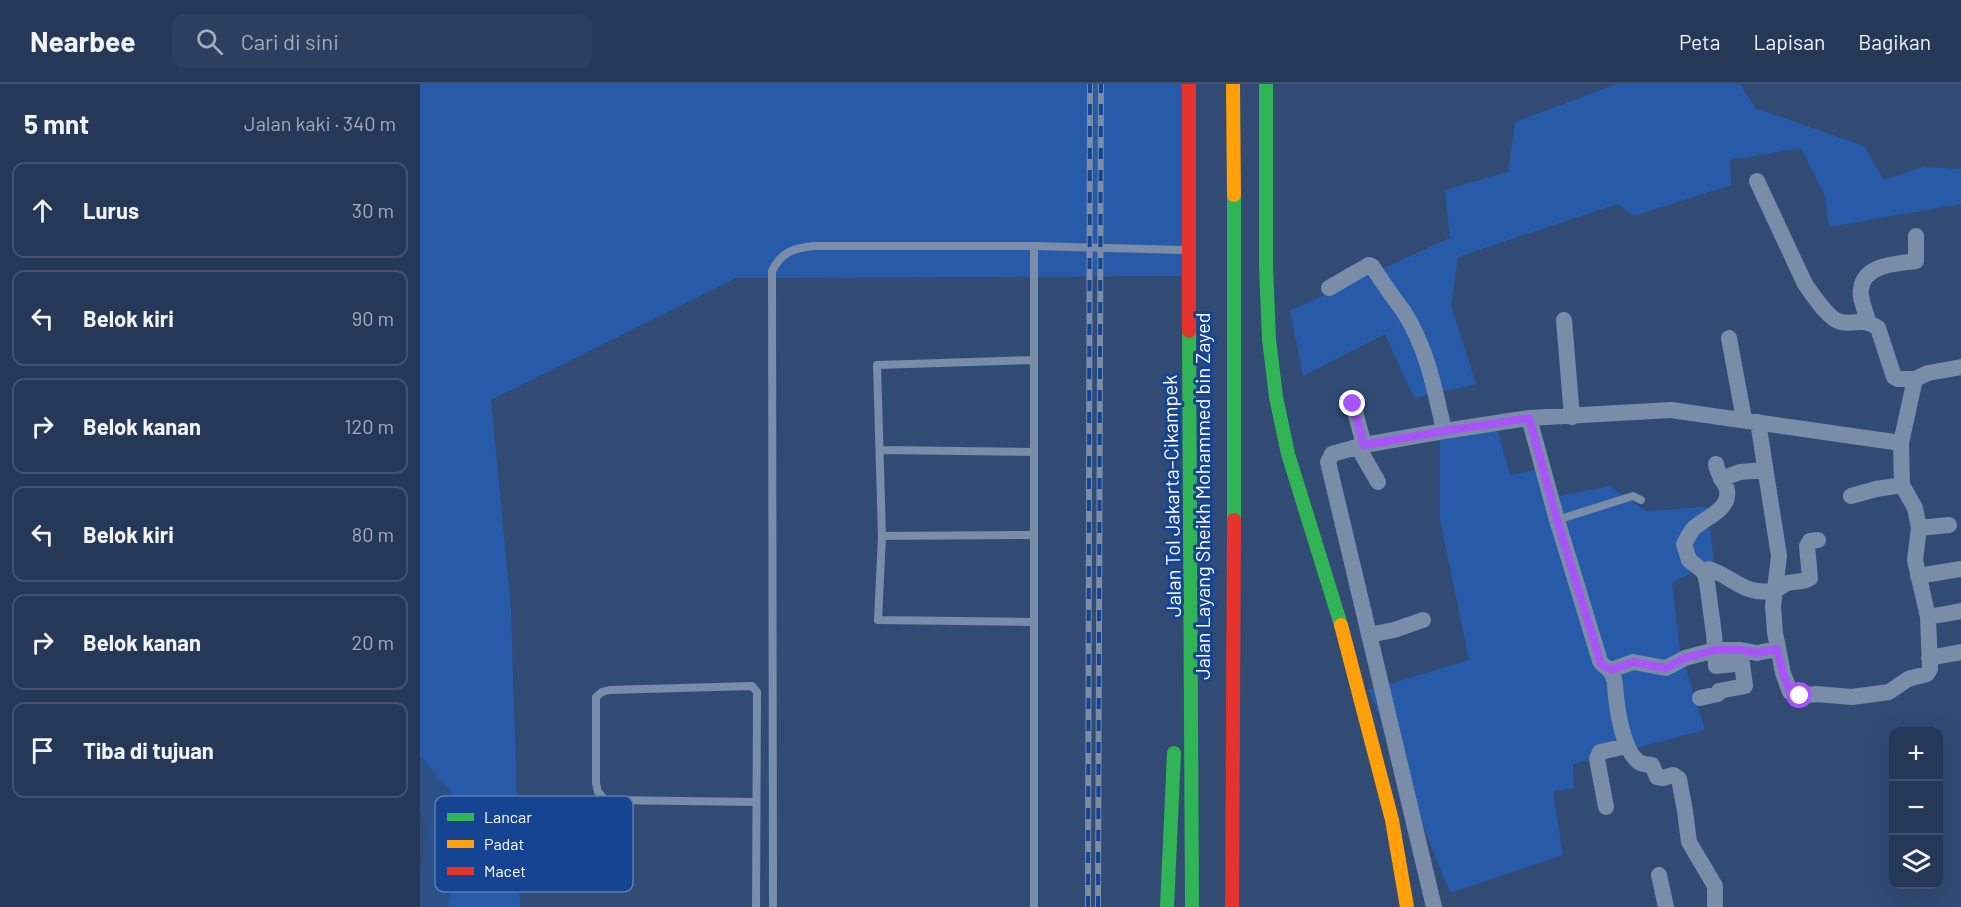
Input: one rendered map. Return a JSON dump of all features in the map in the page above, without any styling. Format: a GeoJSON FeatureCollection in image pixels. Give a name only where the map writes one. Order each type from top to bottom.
{"type":"FeatureCollection","features":[{"type":"Feature","properties":{"kind":"highway","name":"Jalan Tol Jakarta–Cikampek"},"geometry":{"type":"LineString","coordinates":[[1189,84],[1188,250],[1193,676],[1192,907]]}},
{"type":"Feature","properties":{"kind":"highway"},"geometry":{"type":"LineString","coordinates":[[1220,192],[1221,84]]}},
{"type":"Feature","properties":{"kind":"highway"},"geometry":{"type":"LineString","coordinates":[[1232,907],[1235,300],[1233,84]]}},
{"type":"Feature","properties":{"kind":"highway"},"geometry":{"type":"LineString","coordinates":[[1266,84],[1266,266],[1269,339],[1276,397],[1288,454],[1345,638],[1389,809],[1407,907]]}},
{"type":"Feature","properties":{"kind":"highway","name":"Jalan Layang Sheikh Mohammed bin Zayed"},"geometry":{"type":"LineString","coordinates":[[1220,251],[1223,907]]}},
{"type":"Feature","properties":{"kind":"highway"},"geometry":{"type":"LineString","coordinates":[[1178,707],[1193,676]]}},
{"type":"Feature","properties":{"kind":"highway"},"geometry":{"type":"LineString","coordinates":[[1204,907],[1205,729]]}},
{"type":"Feature","properties":{"kind":"highway"},"geometry":{"type":"LineString","coordinates":[[1167,907],[1175,735]]}},
{"type":"Feature","properties":{"kind":"street"},"geometry":{"type":"LineString","coordinates":[[1757,181],[1805,284],[1815,299],[1840,322],[1868,321],[1878,328],[1894,377],[1915,379],[1928,373],[1961,367]]}},
{"type":"Feature","properties":{"kind":"street"},"geometry":{"type":"LineString","coordinates":[[1868,321],[1860,290],[1864,279],[1874,269],[1916,261],[1916,236]]}},
{"type":"Feature","properties":{"kind":"street"},"geometry":{"type":"LineString","coordinates":[[1329,288],[1369,265],[1372,266],[1404,314],[1427,360],[1444,431]]}},
{"type":"Feature","properties":{"kind":"street"},"geometry":{"type":"LineString","coordinates":[[1564,320],[1572,417]]}},
{"type":"Feature","properties":{"kind":"street"},"geometry":{"type":"LineString","coordinates":[[1730,338],[1765,470],[1778,548],[1779,568],[1773,606],[1777,649],[1790,692],[1800,696],[1816,694],[1852,697],[1889,692],[1908,679],[1927,674],[1930,669],[1928,617],[1915,560],[1919,528],[1915,508],[1902,485],[1900,443],[1915,379]]}},
{"type":"Feature","properties":{"kind":"street"},"geometry":{"type":"LineString","coordinates":[[1353,404],[1361,446],[1378,482]]}},
{"type":"Feature","properties":{"kind":"street"},"geometry":{"type":"LineString","coordinates":[[1434,907],[1328,462],[1332,454],[1361,446],[1529,418],[1671,410],[1900,443]]}},
{"type":"Feature","properties":{"kind":"street"},"geometry":{"type":"LineString","coordinates":[[1529,418],[1557,520],[1603,666],[1611,670],[1633,662],[1666,668],[1685,658],[1715,650],[1742,650],[1757,653],[1777,649]]}},
{"type":"Feature","properties":{"kind":"street"},"geometry":{"type":"LineString","coordinates":[[1700,698],[1718,694],[1719,691],[1745,686],[1742,663],[1716,666],[1707,582],[1704,572],[1689,560],[1684,544],[1695,527],[1719,511],[1726,502],[1727,491],[1718,472],[1765,470]]}},
{"type":"Feature","properties":{"kind":"street"},"geometry":{"type":"LineString","coordinates":[[1851,496],[1902,485]]}},
{"type":"Feature","properties":{"kind":"street"},"geometry":{"type":"LineString","coordinates":[[1919,528],[1949,525]]}},
{"type":"Feature","properties":{"kind":"street"},"geometry":{"type":"LineString","coordinates":[[1704,572],[1709,569],[1725,575],[1735,584],[1747,590],[1776,590],[1787,583],[1803,582],[1810,578],[1807,546],[1810,541],[1818,540]]}},
{"type":"Feature","properties":{"kind":"street"},"geometry":{"type":"LineString","coordinates":[[1918,576],[1961,569]]}},
{"type":"Feature","properties":{"kind":"street"},"geometry":{"type":"LineString","coordinates":[[1928,617],[1961,611]]}},
{"type":"Feature","properties":{"kind":"street"},"geometry":{"type":"LineString","coordinates":[[1369,635],[1394,630],[1423,620]]}},
{"type":"Feature","properties":{"kind":"street"},"geometry":{"type":"LineString","coordinates":[[1929,658],[1961,652]]}},
{"type":"Feature","properties":{"kind":"street"},"geometry":{"type":"LineString","coordinates":[[1611,670],[1627,746],[1636,760],[1652,765],[1657,777],[1673,775],[1679,779],[1689,842],[1715,886],[1715,907]]}},
{"type":"Feature","properties":{"kind":"street"},"geometry":{"type":"LineString","coordinates":[[1606,807],[1598,754],[1627,746]]}},
{"type":"Feature","properties":{"kind":"street"},"geometry":{"type":"LineString","coordinates":[[1659,875],[1666,907]]}},
{"type":"Feature","properties":{"kind":"lane"},"geometry":{"type":"LineString","coordinates":[[773,907],[772,271],[780,257],[800,247],[1034,246],[1188,250]]}},
{"type":"Feature","properties":{"kind":"lane"},"geometry":{"type":"LineString","coordinates":[[1034,246],[1034,907]]}},
{"type":"Feature","properties":{"kind":"lane"},"geometry":{"type":"LineString","coordinates":[[1034,360],[877,365],[882,536],[878,620],[1034,622]]}},
{"type":"Feature","properties":{"kind":"lane"},"geometry":{"type":"LineString","coordinates":[[880,450],[1034,452]]}},
{"type":"Feature","properties":{"kind":"lane"},"geometry":{"type":"LineString","coordinates":[[1557,520],[1633,496],[1641,500]]}},
{"type":"Feature","properties":{"kind":"lane"},"geometry":{"type":"LineString","coordinates":[[882,536],[1034,535]]}},
{"type":"Feature","properties":{"kind":"lane"},"geometry":{"type":"LineString","coordinates":[[602,796],[596,783],[596,697],[602,692],[752,686],[755,688],[757,692],[756,907]]}},
{"type":"Feature","properties":{"kind":"lane"},"geometry":{"type":"LineString","coordinates":[[633,800],[756,802]]}},
{"type":"Feature","properties":{"kind":"shaded area"},"geometry":{"type":"Polygon","coordinates":[[[420,84],[1189,84],[1188,276],[736,278],[491,400],[511,609],[517,796],[451,796],[450,790],[420,756],[420,84]]]}},
{"type":"Feature","properties":{"kind":"shaded area"},"geometry":{"type":"Polygon","coordinates":[[[1617,84],[1740,84],[1755,108],[1864,146],[1884,180],[1923,167],[1961,169],[1961,206],[1960,204],[1829,227],[1825,196],[1801,148],[1730,160],[1731,185],[1634,216],[1617,204],[1458,257],[1451,306],[1476,384],[1414,398],[1385,334],[1303,376],[1290,311],[1450,238],[1445,190],[1508,172],[1515,122],[1617,84]]]}},
{"type":"Feature","properties":{"kind":"shaded area"},"geometry":{"type":"Polygon","coordinates":[[[1497,427],[1510,475],[1545,468],[1560,496],[1610,486],[1646,511],[1707,507],[1714,560],[1672,583],[1680,650],[1705,730],[1573,764],[1574,788],[1553,791],[1563,855],[1450,893],[1369,690],[1469,660],[1440,519],[1440,438],[1497,427]]]}},
{"type":"Feature","properties":{"kind":"shaded area"},"geometry":{"type":"Polygon","coordinates":[[[420,756],[450,790],[451,796],[435,796],[435,892],[451,892],[448,907],[420,907],[420,871],[423,860],[425,823],[420,811],[420,756]]]}},
{"type":"Feature","properties":{"kind":"shaded area"},"geometry":{"type":"Polygon","coordinates":[[[451,892],[520,892],[520,907],[448,907],[451,892]]]}},
{"type":"Feature","properties":{"kind":"railway"},"geometry":{"type":"LineString","coordinates":[[1088,907],[1090,84]]}},
{"type":"Feature","properties":{"kind":"railway"},"geometry":{"type":"LineString","coordinates":[[1098,907],[1101,84]]}},
{"type":"Feature","properties":{"kind":"traffic: fast"},"geometry":{"type":"LineString","coordinates":[[1266,84],[1266,266],[1269,339],[1276,397],[1288,454],[1341,625]]}},
{"type":"Feature","properties":{"kind":"traffic: fast"},"geometry":{"type":"LineString","coordinates":[[1234,195],[1234,520]]}},
{"type":"Feature","properties":{"kind":"traffic: fast"},"geometry":{"type":"LineString","coordinates":[[1189,331],[1192,907]]}},
{"type":"Feature","properties":{"kind":"traffic: fast"},"geometry":{"type":"LineString","coordinates":[[1167,907],[1174,753]]}},
{"type":"Feature","properties":{"kind":"traffic: slow"},"geometry":{"type":"LineString","coordinates":[[1233,84],[1234,195]]}},
{"type":"Feature","properties":{"kind":"traffic: slow"},"geometry":{"type":"LineString","coordinates":[[1341,625],[1392,820],[1407,907]]}},
{"type":"Feature","properties":{"kind":"traffic: jam"},"geometry":{"type":"LineString","coordinates":[[1189,84],[1189,331]]}},
{"type":"Feature","properties":{"kind":"traffic: jam"},"geometry":{"type":"LineString","coordinates":[[1232,907],[1234,520]]}},
{"type":"Feature","properties":{"kind":"route"},"geometry":{"type":"LineString","coordinates":[[1353,404],[1364,445],[1529,418],[1601,664],[1611,670],[1633,662],[1666,668],[1685,658],[1715,650],[1742,650],[1757,653],[1777,649],[1790,692],[1800,696]]}}]}
